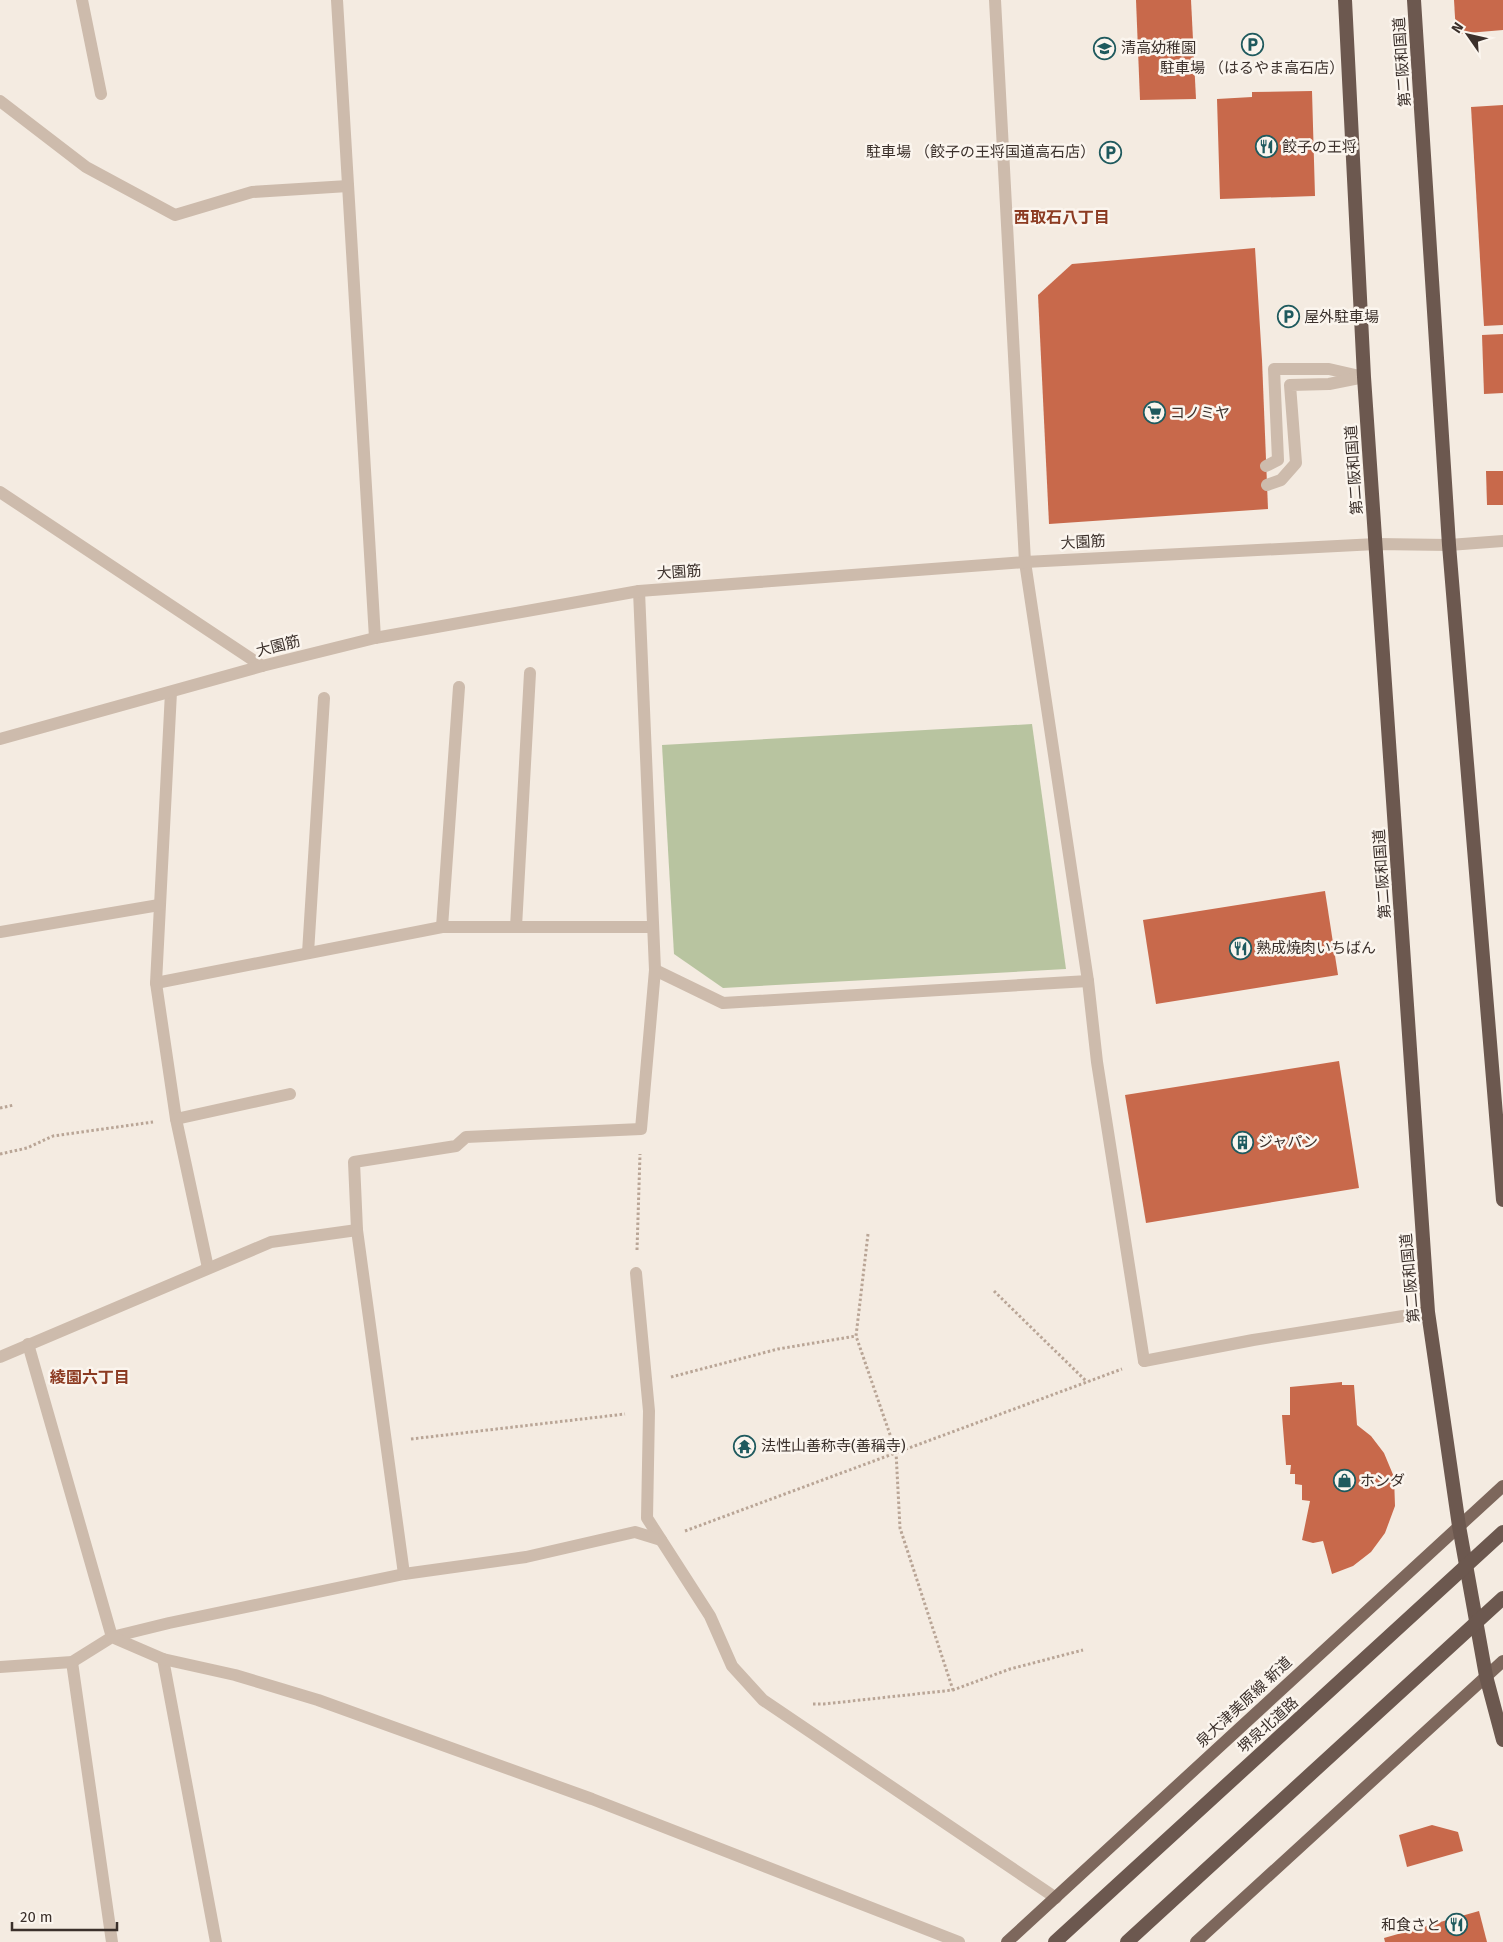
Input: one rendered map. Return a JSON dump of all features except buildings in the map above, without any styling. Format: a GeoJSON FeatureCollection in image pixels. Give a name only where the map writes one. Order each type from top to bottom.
{"type":"FeatureCollection","features":[{"type":"Feature","properties":{"kind":"highway","name":"第二阪和国道"},"geometry":{"type":"LineString","coordinates":[[1345,0],[1364,377],[1428,1312],[1459,1526],[1486,1676],[1503,1740]]}},
{"type":"Feature","properties":{"kind":"highway","name":"第二阪和国道"},"geometry":{"type":"LineString","coordinates":[[1414,0],[1449,545],[1503,1200]]}},
{"type":"Feature","properties":{"kind":"highway","name":"堺泉北道路"},"geometry":{"type":"LineString","coordinates":[[1055,1942],[1503,1532]]}},
{"type":"Feature","properties":{"kind":"highway"},"geometry":{"type":"LineString","coordinates":[[1127,1942],[1503,1598]]}},
{"type":"Feature","properties":{"kind":"main road","name":"泉大津美原線 新道"},"geometry":{"type":"LineString","coordinates":[[1008,1942],[1503,1486]]}},
{"type":"Feature","properties":{"kind":"main road"},"geometry":{"type":"LineString","coordinates":[[1196,1942],[1503,1661]]}},
{"type":"Feature","properties":{"kind":"street"},"geometry":{"type":"LineString","coordinates":[[82,0],[101,94]]}},
{"type":"Feature","properties":{"kind":"street"},"geometry":{"type":"LineString","coordinates":[[337,0],[375,638]]}},
{"type":"Feature","properties":{"kind":"street"},"geometry":{"type":"LineString","coordinates":[[995,0],[1025,562],[1088,981],[1097,1062],[1144,1361],[1253,1340],[1428,1312]]}},
{"type":"Feature","properties":{"kind":"street"},"geometry":{"type":"LineString","coordinates":[[0,101],[86,167],[175,215],[252,192],[348,186]]}},
{"type":"Feature","properties":{"kind":"street"},"geometry":{"type":"LineString","coordinates":[[1266,466],[1278,460],[1274,369],[1329,369],[1364,377]]}},
{"type":"Feature","properties":{"kind":"street"},"geometry":{"type":"LineString","coordinates":[[1267,484],[1281,480],[1296,463],[1290,385],[1329,384],[1364,377]]}},
{"type":"Feature","properties":{"kind":"street"},"geometry":{"type":"LineString","coordinates":[[0,492],[262,666]]}},
{"type":"Feature","properties":{"kind":"street","name":"大園筋"},"geometry":{"type":"LineString","coordinates":[[0,740],[262,666],[375,638],[639,591],[1025,562],[1376,544],[1449,545],[1503,541]]}},
{"type":"Feature","properties":{"kind":"street"},"geometry":{"type":"LineString","coordinates":[[404,1574],[358,1230],[354,1162],[456,1146],[466,1137],[641,1129],[655,970],[639,591]]}},
{"type":"Feature","properties":{"kind":"street"},"geometry":{"type":"LineString","coordinates":[[516,927],[530,673]]}},
{"type":"Feature","properties":{"kind":"street"},"geometry":{"type":"LineString","coordinates":[[442,927],[459,687]]}},
{"type":"Feature","properties":{"kind":"street"},"geometry":{"type":"LineString","coordinates":[[171,692],[156,983],[176,1119],[208,1268]]}},
{"type":"Feature","properties":{"kind":"street"},"geometry":{"type":"LineString","coordinates":[[308,953],[324,698]]}},
{"type":"Feature","properties":{"kind":"street"},"geometry":{"type":"LineString","coordinates":[[0,932],[159,905]]}},
{"type":"Feature","properties":{"kind":"street"},"geometry":{"type":"LineString","coordinates":[[156,983],[442,927],[653,927]]}},
{"type":"Feature","properties":{"kind":"street"},"geometry":{"type":"LineString","coordinates":[[655,970],[723,1003],[1088,981]]}},
{"type":"Feature","properties":{"kind":"street"},"geometry":{"type":"LineString","coordinates":[[176,1119],[290,1094]]}},
{"type":"Feature","properties":{"kind":"street"},"geometry":{"type":"LineString","coordinates":[[0,1357],[271,1242],[358,1230]]}},
{"type":"Feature","properties":{"kind":"street"},"geometry":{"type":"LineString","coordinates":[[636,1274],[649,1411],[647,1518],[710,1616],[732,1666],[763,1700],[1056,1898]]}},
{"type":"Feature","properties":{"kind":"street"},"geometry":{"type":"LineString","coordinates":[[28,1344],[112,1637],[163,1660],[235,1675],[318,1700],[592,1798],[959,1942]]}},
{"type":"Feature","properties":{"kind":"street"},"geometry":{"type":"LineString","coordinates":[[0,1667],[72,1662],[112,1637],[169,1623],[404,1574],[526,1557],[635,1532],[661,1540]]}},
{"type":"Feature","properties":{"kind":"street"},"geometry":{"type":"LineString","coordinates":[[163,1660],[216,1942]]}},
{"type":"Feature","properties":{"kind":"street"},"geometry":{"type":"LineString","coordinates":[[72,1662],[112,1942]]}},
{"type":"Feature","properties":{"kind":"path"},"geometry":{"type":"LineString","coordinates":[[0,1108],[14,1104]]}},
{"type":"Feature","properties":{"kind":"path"},"geometry":{"type":"LineString","coordinates":[[0,1154],[27,1148],[53,1136],[176,1119]]}},
{"type":"Feature","properties":{"kind":"path"},"geometry":{"type":"LineString","coordinates":[[636,1274],[641,1129]]}},
{"type":"Feature","properties":{"kind":"path"},"geometry":{"type":"LineString","coordinates":[[868,1234],[856,1336],[896,1452],[900,1528],[953,1690]]}},
{"type":"Feature","properties":{"kind":"path"},"geometry":{"type":"LineString","coordinates":[[994,1291],[1086,1382]]}},
{"type":"Feature","properties":{"kind":"path"},"geometry":{"type":"LineString","coordinates":[[646,1383],[778,1349],[856,1336]]}},
{"type":"Feature","properties":{"kind":"path"},"geometry":{"type":"LineString","coordinates":[[661,1540],[1144,1361]]}},
{"type":"Feature","properties":{"kind":"path"},"geometry":{"type":"LineString","coordinates":[[385,1442],[649,1411]]}},
{"type":"Feature","properties":{"kind":"path"},"geometry":{"type":"LineString","coordinates":[[807,1703],[824,1704],[953,1690],[1010,1669],[1083,1650]]}},
{"type":"Feature","properties":{"kind":"green space"},"geometry":{"type":"Polygon","coordinates":[[[1032,724],[1066,969],[723,988],[674,954],[662,745],[1032,724]]]}},
{"type":"Feature","properties":{"kind":"place","name":"駐車場 （はるやま高石店）"},"geometry":{"type":"Point","coordinates":[1252,45]}},
{"type":"Feature","properties":{"kind":"place","name":"清高幼稚園"},"geometry":{"type":"Point","coordinates":[1105,48]}},
{"type":"Feature","properties":{"kind":"place","name":"餃子の王将"},"geometry":{"type":"Point","coordinates":[1266,147]}},
{"type":"Feature","properties":{"kind":"place","name":"駐車場 （餃子の王将国道高石店）"},"geometry":{"type":"Point","coordinates":[1111,152]}},
{"type":"Feature","properties":{"kind":"place","name":"屋外駐車場"},"geometry":{"type":"Point","coordinates":[1288,317]}},
{"type":"Feature","properties":{"kind":"place","name":"コノミヤ"},"geometry":{"type":"Point","coordinates":[1154,413]}},
{"type":"Feature","properties":{"kind":"place","name":"熟成焼肉いちばん"},"geometry":{"type":"Point","coordinates":[1240,948]}},
{"type":"Feature","properties":{"kind":"place","name":"ジャパン"},"geometry":{"type":"Point","coordinates":[1242,1142]}},
{"type":"Feature","properties":{"kind":"place","name":"法性山善称寺(善稱寺)"},"geometry":{"type":"Point","coordinates":[745,1446]}},
{"type":"Feature","properties":{"kind":"place","name":"ホンダ"},"geometry":{"type":"Point","coordinates":[1344,1481]}},
{"type":"Feature","properties":{"kind":"place","name":"和食さと"},"geometry":{"type":"Point","coordinates":[1457,1925]}},
{"type":"Feature","properties":{"kind":"district","name":"西取石八丁目"},"geometry":{"type":"Point","coordinates":[1062,217]}},
{"type":"Feature","properties":{"kind":"district","name":"綾園六丁目"},"geometry":{"type":"Point","coordinates":[90,1377]}}]}
